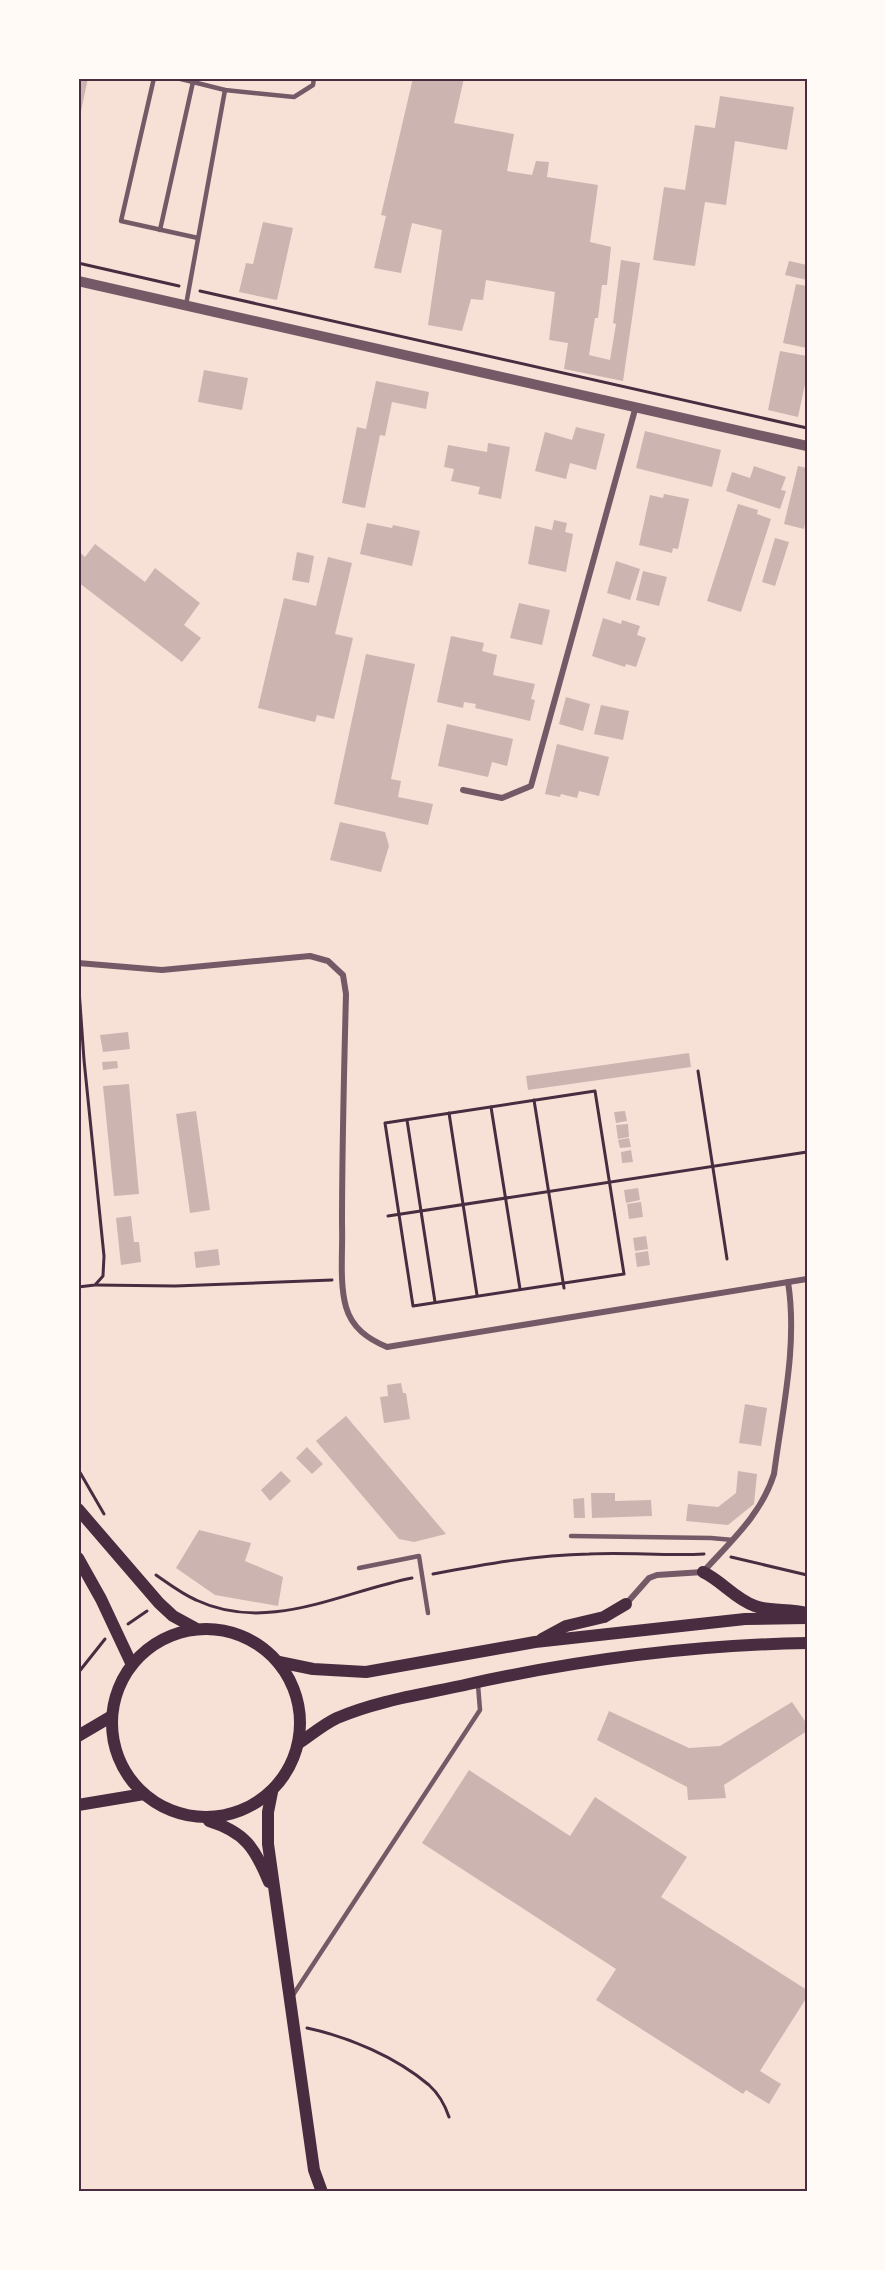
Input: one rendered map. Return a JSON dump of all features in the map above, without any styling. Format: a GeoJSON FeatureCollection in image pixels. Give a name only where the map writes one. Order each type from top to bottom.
{"type":"FeatureCollection","features":[{"type":"Feature","properties":{"kind":"main road"},"geometry":{"type":"LineString","coordinates":[[78,1509],[159,1603],[173,1616],[195,1628]]}},
{"type":"Feature","properties":{"kind":"main road"},"geometry":{"type":"LineString","coordinates":[[78,1558],[102,1599],[132,1665]]}},
{"type":"Feature","properties":{"kind":"main road"},"geometry":{"type":"LineString","coordinates":[[703,1572],[712,1576],[739,1598],[755,1606],[807,1613]]}},
{"type":"Feature","properties":{"kind":"main road"},"geometry":{"type":"LineString","coordinates":[[535,1642],[566,1626],[604,1617],[626,1604]]}},
{"type":"Feature","properties":{"kind":"main road"},"geometry":{"type":"LineString","coordinates":[[279,1662],[314,1669],[366,1672],[535,1642],[734,1620],[807,1618]]}},
{"type":"Feature","properties":{"kind":"main road"},"geometry":{"type":"LineString","coordinates":[[199,1818],[219,1817],[238,1812],[256,1804],[272,1791],[284,1777],[293,1761],[299,1743],[301,1714],[293,1686],[279,1662],[258,1643],[233,1632],[195,1628],[159,1640],[140,1655],[132,1665],[116,1694],[112,1716],[114,1745],[125,1772],[144,1794],[160,1806],[179,1814],[225,1826],[247,1840],[262,1864],[276,1899]]}},
{"type":"Feature","properties":{"kind":"main road"},"geometry":{"type":"LineString","coordinates":[[299,1743],[335,1719],[370,1706],[477,1682],[602,1658],[696,1647],[807,1643]]}},
{"type":"Feature","properties":{"kind":"main road"},"geometry":{"type":"LineString","coordinates":[[78,1736],[112,1716]]}},
{"type":"Feature","properties":{"kind":"main road"},"geometry":{"type":"LineString","coordinates":[[272,1791],[268,1812],[268,1844],[314,2170],[322,2192]]}},
{"type":"Feature","properties":{"kind":"main road"},"geometry":{"type":"LineString","coordinates":[[78,1805],[144,1794]]}},
{"type":"Feature","properties":{"kind":"street"},"geometry":{"type":"LineString","coordinates":[[78,281],[807,446]]}},
{"type":"Feature","properties":{"kind":"street"},"geometry":{"type":"LineString","coordinates":[[463,790],[502,798],[531,786],[636,406]]}},
{"type":"Feature","properties":{"kind":"street"},"geometry":{"type":"LineString","coordinates":[[78,963],[162,970],[310,956],[328,961],[343,975],[346,994],[342,1193],[343,1280],[346,1307],[356,1326],[369,1340],[387,1347],[807,1279]]}},
{"type":"Feature","properties":{"kind":"street"},"geometry":{"type":"LineString","coordinates":[[626,1604],[649,1578],[657,1575],[703,1572],[733,1540],[761,1506],[769,1492],[774,1474],[792,1333],[792,1305],[788,1282]]}},
{"type":"Feature","properties":{"kind":"lane"},"geometry":{"type":"LineString","coordinates":[[154,78],[121,221],[198,238]]}},
{"type":"Feature","properties":{"kind":"lane"},"geometry":{"type":"LineString","coordinates":[[177,78],[225,90],[294,97],[313,85],[314,78]]}},
{"type":"Feature","properties":{"kind":"lane"},"geometry":{"type":"LineString","coordinates":[[160,230],[193,82]]}},
{"type":"Feature","properties":{"kind":"lane"},"geometry":{"type":"LineString","coordinates":[[186,305],[225,90]]}},
{"type":"Feature","properties":{"kind":"lane"},"geometry":{"type":"LineString","coordinates":[[78,1211],[78,1218]]}},
{"type":"Feature","properties":{"kind":"lane"},"geometry":{"type":"LineString","coordinates":[[570,1536],[733,1540]]}},
{"type":"Feature","properties":{"kind":"lane"},"geometry":{"type":"LineString","coordinates":[[360,1568],[419,1556],[428,1613]]}},
{"type":"Feature","properties":{"kind":"lane"},"geometry":{"type":"LineString","coordinates":[[290,1999],[480,1710],[477,1682]]}},
{"type":"Feature","properties":{"kind":"path"},"geometry":{"type":"LineString","coordinates":[[78,264],[807,428]]}},
{"type":"Feature","properties":{"kind":"path"},"geometry":{"type":"LineString","coordinates":[[78,975],[84,1060],[104,1256],[103,1276],[95,1285]]}},
{"type":"Feature","properties":{"kind":"path"},"geometry":{"type":"LineString","coordinates":[[698,1071],[728,1259]]}},
{"type":"Feature","properties":{"kind":"path"},"geometry":{"type":"LineString","coordinates":[[595,1091],[624,1274],[563,1286],[413,1306],[385,1123],[491,1107],[595,1091]]}},
{"type":"Feature","properties":{"kind":"path"},"geometry":{"type":"LineString","coordinates":[[534,1100],[563,1286]]}},
{"type":"Feature","properties":{"kind":"path"},"geometry":{"type":"LineString","coordinates":[[491,1107],[520,1290]]}},
{"type":"Feature","properties":{"kind":"path"},"geometry":{"type":"LineString","coordinates":[[448,1113],[477,1296]]}},
{"type":"Feature","properties":{"kind":"path"},"geometry":{"type":"LineString","coordinates":[[406,1120],[435,1303]]}},
{"type":"Feature","properties":{"kind":"path"},"geometry":{"type":"LineString","coordinates":[[388,1215],[807,1152]]}},
{"type":"Feature","properties":{"kind":"path"},"geometry":{"type":"LineString","coordinates":[[78,1287],[343,1280]]}},
{"type":"Feature","properties":{"kind":"path"},"geometry":{"type":"LineString","coordinates":[[294,2025],[337,2034],[405,2069],[430,2086],[443,2102],[449,2116]]}},
{"type":"Feature","properties":{"kind":"building"},"geometry":{"type":"Polygon","coordinates":[[[78,78],[88,78],[79,121],[78,121],[78,78]]]}},
{"type":"Feature","properties":{"kind":"building"},"geometry":{"type":"Polygon","coordinates":[[[413,78],[464,78],[454,123],[514,134],[507,171],[532,175],[536,161],[549,162],[547,177],[598,185],[590,242],[611,247],[607,285],[602,285],[598,318],[595,318],[589,355],[610,360],[616,324],[613,323],[621,260],[640,263],[623,381],[564,369],[568,343],[549,340],[555,292],[486,280],[483,300],[471,299],[462,331],[428,325],[442,230],[412,223],[401,273],[374,268],[386,216],[381,215],[413,78]]]}},
{"type":"Feature","properties":{"kind":"building"},"geometry":{"type":"Polygon","coordinates":[[[720,96],[794,107],[787,150],[735,141],[726,205],[705,202],[695,266],[653,260],[664,187],[685,190],[695,125],[715,128],[720,96]]]}},
{"type":"Feature","properties":{"kind":"building"},"geometry":{"type":"Polygon","coordinates":[[[263,222],[293,228],[277,300],[239,292],[246,263],[253,264],[263,222]]]}},
{"type":"Feature","properties":{"kind":"building"},"geometry":{"type":"Polygon","coordinates":[[[789,261],[807,265],[807,280],[785,275],[789,261]]]}},
{"type":"Feature","properties":{"kind":"building"},"geometry":{"type":"Polygon","coordinates":[[[796,284],[807,286],[807,348],[783,343],[796,284]]]}},
{"type":"Feature","properties":{"kind":"building"},"geometry":{"type":"Polygon","coordinates":[[[780,351],[807,356],[807,375],[798,417],[768,410],[780,351]]]}},
{"type":"Feature","properties":{"kind":"building"},"geometry":{"type":"Polygon","coordinates":[[[204,370],[248,378],[242,410],[198,402],[204,370]]]}},
{"type":"Feature","properties":{"kind":"building"},"geometry":{"type":"Polygon","coordinates":[[[376,381],[429,392],[426,409],[392,402],[385,436],[380,435],[365,508],[342,503],[357,427],[366,429],[376,381]]]}},
{"type":"Feature","properties":{"kind":"building"},"geometry":{"type":"Polygon","coordinates":[[[576,427],[605,434],[596,470],[570,463],[566,479],[535,471],[545,432],[572,440],[576,427]]]}},
{"type":"Feature","properties":{"kind":"building"},"geometry":{"type":"Polygon","coordinates":[[[645,431],[721,450],[712,487],[636,468],[645,431]]]}},
{"type":"Feature","properties":{"kind":"building"},"geometry":{"type":"Polygon","coordinates":[[[488,443],[510,447],[501,499],[478,494],[480,487],[451,481],[454,469],[444,467],[448,445],[487,452],[488,443]]]}},
{"type":"Feature","properties":{"kind":"building"},"geometry":{"type":"Polygon","coordinates":[[[754,466],[786,477],[781,490],[786,491],[780,509],[726,491],[732,472],[750,478],[754,466]]]}},
{"type":"Feature","properties":{"kind":"building"},"geometry":{"type":"Polygon","coordinates":[[[798,466],[807,468],[807,514],[804,529],[784,524],[798,466]]]}},
{"type":"Feature","properties":{"kind":"building"},"geometry":{"type":"Polygon","coordinates":[[[664,494],[689,499],[678,549],[673,548],[672,553],[639,545],[650,495],[663,498],[664,494]]]}},
{"type":"Feature","properties":{"kind":"building"},"geometry":{"type":"Polygon","coordinates":[[[738,504],[758,510],[757,514],[771,519],[741,612],[707,601],[738,504]]]}},
{"type":"Feature","properties":{"kind":"building"},"geometry":{"type":"Polygon","coordinates":[[[554,520],[567,523],[565,532],[573,534],[566,572],[528,564],[535,526],[552,530],[554,520]]]}},
{"type":"Feature","properties":{"kind":"building"},"geometry":{"type":"Polygon","coordinates":[[[367,523],[392,528],[393,525],[420,531],[412,566],[360,554],[367,523]]]}},
{"type":"Feature","properties":{"kind":"building"},"geometry":{"type":"Polygon","coordinates":[[[775,538],[789,542],[775,586],[762,582],[775,538]]]}},
{"type":"Feature","properties":{"kind":"building"},"geometry":{"type":"Polygon","coordinates":[[[95,544],[145,582],[155,568],[200,603],[184,625],[201,638],[182,662],[78,582],[78,551],[85,557],[95,544]]]}},
{"type":"Feature","properties":{"kind":"building"},"geometry":{"type":"Polygon","coordinates":[[[297,552],[314,556],[309,583],[292,580],[297,552]]]}},
{"type":"Feature","properties":{"kind":"building"},"geometry":{"type":"Polygon","coordinates":[[[328,557],[352,563],[335,634],[353,638],[334,719],[317,715],[315,722],[258,708],[284,598],[316,606],[328,557]]]}},
{"type":"Feature","properties":{"kind":"building"},"geometry":{"type":"Polygon","coordinates":[[[616,561],[640,569],[630,600],[607,593],[616,561]]]}},
{"type":"Feature","properties":{"kind":"building"},"geometry":{"type":"Polygon","coordinates":[[[643,571],[667,577],[659,606],[636,600],[643,571]]]}},
{"type":"Feature","properties":{"kind":"building"},"geometry":{"type":"Polygon","coordinates":[[[519,603],[550,610],[542,645],[510,638],[519,603]]]}},
{"type":"Feature","properties":{"kind":"building"},"geometry":{"type":"Polygon","coordinates":[[[603,618],[621,624],[622,620],[640,626],[637,635],[646,638],[636,667],[626,664],[625,667],[592,656],[603,618]]]}},
{"type":"Feature","properties":{"kind":"building"},"geometry":{"type":"Polygon","coordinates":[[[451,636],[484,643],[482,651],[497,655],[493,675],[535,684],[531,699],[535,700],[530,721],[475,708],[476,704],[464,702],[463,708],[437,702],[451,636]]]}},
{"type":"Feature","properties":{"kind":"building"},"geometry":{"type":"Polygon","coordinates":[[[366,654],[415,664],[391,779],[401,781],[398,797],[433,804],[428,825],[334,804],[366,654]]]}},
{"type":"Feature","properties":{"kind":"building"},"geometry":{"type":"Polygon","coordinates":[[[566,697],[590,704],[583,731],[559,724],[566,697]]]}},
{"type":"Feature","properties":{"kind":"building"},"geometry":{"type":"Polygon","coordinates":[[[601,705],[629,711],[623,740],[594,734],[601,705]]]}},
{"type":"Feature","properties":{"kind":"building"},"geometry":{"type":"Polygon","coordinates":[[[447,724],[513,739],[507,766],[492,762],[488,777],[438,766],[447,724]]]}},
{"type":"Feature","properties":{"kind":"building"},"geometry":{"type":"Polygon","coordinates":[[[557,744],[609,757],[599,796],[579,791],[577,798],[561,794],[560,797],[545,794],[557,744]]]}},
{"type":"Feature","properties":{"kind":"building"},"geometry":{"type":"Polygon","coordinates":[[[340,822],[385,832],[389,846],[381,872],[330,860],[340,822]]]}},
{"type":"Feature","properties":{"kind":"building"},"geometry":{"type":"Polygon","coordinates":[[[128,1032],[130,1049],[103,1052],[100,1035],[128,1032]]]}},
{"type":"Feature","properties":{"kind":"building"},"geometry":{"type":"Polygon","coordinates":[[[689,1053],[691,1067],[528,1090],[526,1076],[689,1053]]]}},
{"type":"Feature","properties":{"kind":"building"},"geometry":{"type":"Polygon","coordinates":[[[117,1061],[118,1068],[103,1070],[102,1062],[117,1061]]]}},
{"type":"Feature","properties":{"kind":"building"},"geometry":{"type":"Polygon","coordinates":[[[129,1084],[139,1194],[114,1196],[103,1086],[129,1084]]]}},
{"type":"Feature","properties":{"kind":"building"},"geometry":{"type":"Polygon","coordinates":[[[196,1111],[210,1210],[190,1213],[176,1114],[196,1111]]]}},
{"type":"Feature","properties":{"kind":"building"},"geometry":{"type":"Polygon","coordinates":[[[625,1111],[627,1121],[616,1123],[614,1112],[625,1111]]]}},
{"type":"Feature","properties":{"kind":"building"},"geometry":{"type":"Polygon","coordinates":[[[628,1124],[629,1137],[618,1139],[616,1125],[628,1124]]]}},
{"type":"Feature","properties":{"kind":"building"},"geometry":{"type":"Polygon","coordinates":[[[629,1138],[631,1147],[620,1148],[618,1140],[629,1138]]]}},
{"type":"Feature","properties":{"kind":"building"},"geometry":{"type":"Polygon","coordinates":[[[631,1150],[633,1162],[622,1163],[621,1152],[631,1150]]]}},
{"type":"Feature","properties":{"kind":"building"},"geometry":{"type":"Polygon","coordinates":[[[638,1188],[640,1200],[626,1203],[624,1190],[638,1188]]]}},
{"type":"Feature","properties":{"kind":"building"},"geometry":{"type":"Polygon","coordinates":[[[641,1202],[643,1217],[629,1219],[627,1204],[641,1202]]]}},
{"type":"Feature","properties":{"kind":"building"},"geometry":{"type":"Polygon","coordinates":[[[131,1216],[134,1242],[139,1242],[141,1262],[121,1265],[116,1218],[131,1216]]]}},
{"type":"Feature","properties":{"kind":"building"},"geometry":{"type":"Polygon","coordinates":[[[646,1236],[648,1249],[635,1251],[633,1238],[646,1236]]]}},
{"type":"Feature","properties":{"kind":"building"},"geometry":{"type":"Polygon","coordinates":[[[218,1249],[220,1265],[196,1268],[194,1252],[218,1249]]]}},
{"type":"Feature","properties":{"kind":"building"},"geometry":{"type":"Polygon","coordinates":[[[648,1251],[650,1265],[637,1267],[635,1253],[648,1251]]]}},
{"type":"Feature","properties":{"kind":"building"},"geometry":{"type":"Polygon","coordinates":[[[401,1383],[403,1393],[406,1393],[410,1419],[384,1423],[380,1397],[388,1396],[387,1385],[401,1383]]]}},
{"type":"Feature","properties":{"kind":"building"},"geometry":{"type":"Polygon","coordinates":[[[745,1404],[767,1408],[761,1446],[739,1443],[745,1404]]]}},
{"type":"Feature","properties":{"kind":"building"},"geometry":{"type":"Polygon","coordinates":[[[346,1416],[446,1534],[414,1542],[399,1539],[316,1441],[346,1416]]]}},
{"type":"Feature","properties":{"kind":"building"},"geometry":{"type":"Polygon","coordinates":[[[307,1447],[323,1464],[312,1474],[296,1458],[307,1447]]]}},
{"type":"Feature","properties":{"kind":"building"},"geometry":{"type":"Polygon","coordinates":[[[281,1471],[291,1481],[270,1501],[261,1490],[281,1471]]]}},
{"type":"Feature","properties":{"kind":"building"},"geometry":{"type":"Polygon","coordinates":[[[738,1471],[757,1474],[754,1504],[728,1525],[686,1521],[688,1504],[718,1507],[736,1493],[738,1471]]]}},
{"type":"Feature","properties":{"kind":"building"},"geometry":{"type":"Polygon","coordinates":[[[591,1493],[615,1493],[615,1501],[651,1500],[652,1516],[592,1518],[591,1493]]]}},
{"type":"Feature","properties":{"kind":"building"},"geometry":{"type":"Polygon","coordinates":[[[584,1498],[585,1518],[574,1518],[573,1499],[584,1498]]]}},
{"type":"Feature","properties":{"kind":"building"},"geometry":{"type":"Polygon","coordinates":[[[199,1530],[251,1543],[245,1561],[283,1577],[278,1606],[215,1595],[176,1568],[199,1530]]]}},
{"type":"Feature","properties":{"kind":"building"},"geometry":{"type":"Polygon","coordinates":[[[792,1702],[807,1724],[807,1731],[724,1785],[726,1798],[688,1800],[687,1787],[597,1740],[609,1711],[689,1748],[720,1746],[792,1702]]]}},
{"type":"Feature","properties":{"kind":"building"},"geometry":{"type":"Polygon","coordinates":[[[469,1770],[570,1836],[595,1797],[687,1857],[661,1897],[807,1990],[807,1997],[760,2071],[781,2084],[769,2104],[746,2090],[743,2094],[596,2000],[616,1969],[422,1843],[469,1770]]]}}]}
